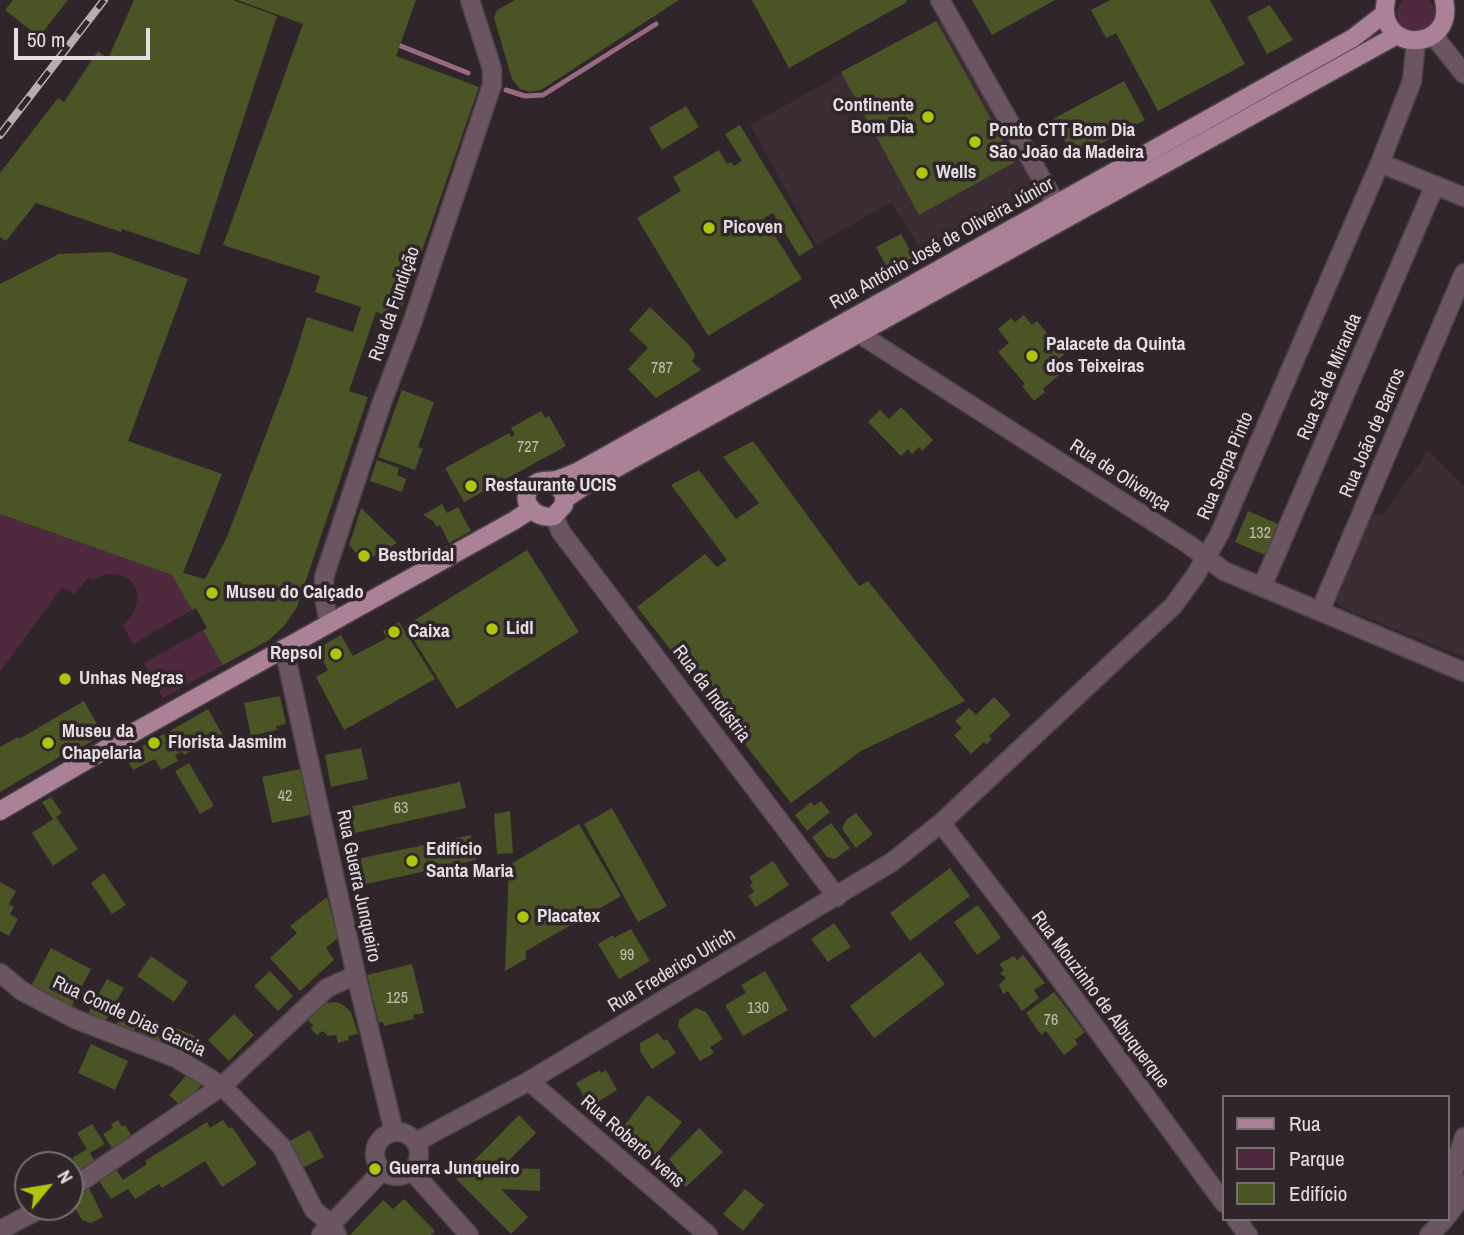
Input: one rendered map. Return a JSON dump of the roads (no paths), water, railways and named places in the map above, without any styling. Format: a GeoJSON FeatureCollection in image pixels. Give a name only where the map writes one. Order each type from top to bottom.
{"type":"FeatureCollection","features":[{"type":"Feature","properties":{"kind":"main road"},"geometry":{"type":"LineString","coordinates":[[1397,35],[1416,41],[1433,35],[1444,18],[1444,0]]}},
{"type":"Feature","properties":{"kind":"main road","name":"Rua António José de Oliveira Júnior"},"geometry":{"type":"LineString","coordinates":[[554,516],[562,509],[565,499],[584,486],[1056,204],[1353,38],[1385,7]]}},
{"type":"Feature","properties":{"kind":"main road","name":"Rua António José de Oliveira Júnior"},"geometry":{"type":"LineString","coordinates":[[530,510],[527,499],[531,487],[541,481],[553,481],[577,472],[852,328],[1397,35],[1390,28],[1385,7]]}},
{"type":"Feature","properties":{"kind":"main road"},"geometry":{"type":"LineString","coordinates":[[553,481],[562,489],[565,499]]}},
{"type":"Feature","properties":{"kind":"main road"},"geometry":{"type":"LineString","coordinates":[[0,811],[530,510],[541,517],[554,516]]}},
{"type":"Feature","properties":{"kind":"street","name":"Rua da Fundição"},"geometry":{"type":"LineString","coordinates":[[329,624],[324,597],[324,577],[492,86],[492,69],[470,0]]}},
{"type":"Feature","properties":{"kind":"street"},"geometry":{"type":"LineString","coordinates":[[940,0],[1056,204]]}},
{"type":"Feature","properties":{"kind":"street"},"geometry":{"type":"LineString","coordinates":[[1433,35],[1464,74]]}},
{"type":"Feature","properties":{"kind":"street","name":"Rua Serpa Pinto"},"geometry":{"type":"LineString","coordinates":[[941,823],[1173,606],[1206,558],[1219,534],[1380,163],[1412,80],[1416,41]]}},
{"type":"Feature","properties":{"kind":"street"},"geometry":{"type":"LineString","coordinates":[[1380,163],[1464,197]]}},
{"type":"Feature","properties":{"kind":"street","name":"Rua Sá de Miranda"},"geometry":{"type":"LineString","coordinates":[[1262,586],[1435,185]]}},
{"type":"Feature","properties":{"kind":"street","name":"Rua João de Barros"},"geometry":{"type":"LineString","coordinates":[[1320,611],[1464,273]]}},
{"type":"Feature","properties":{"kind":"street","name":"Rua de Olivença"},"geometry":{"type":"LineString","coordinates":[[852,328],[1224,571],[1464,672]]}},
{"type":"Feature","properties":{"kind":"street","name":"Rua da Indústria"},"geometry":{"type":"LineString","coordinates":[[554,516],[561,532],[837,897]]}},
{"type":"Feature","properties":{"kind":"street","name":"Rua Guerra Junqueiro"},"geometry":{"type":"LineString","coordinates":[[284,648],[356,975],[394,1132]]}},
{"type":"Feature","properties":{"kind":"street","name":"Rua Frederico Ulrich"},"geometry":{"type":"LineString","coordinates":[[416,1142],[529,1081],[837,897],[892,863],[941,823]]}},
{"type":"Feature","properties":{"kind":"street","name":"Rua Mouzinho de Albuquerque"},"geometry":{"type":"LineString","coordinates":[[941,823],[1038,949],[1222,1200]]}},
{"type":"Feature","properties":{"kind":"street","name":"Rua Conde Dias Garcia"},"geometry":{"type":"LineString","coordinates":[[0,974],[22,990],[75,1019],[176,1058],[222,1086],[282,1147],[314,1210],[330,1231]]}},
{"type":"Feature","properties":{"kind":"street"},"geometry":{"type":"LineString","coordinates":[[84,1180],[222,1086],[327,988],[356,975]]}},
{"type":"Feature","properties":{"kind":"street","name":"Rua Roberto Ivens"},"geometry":{"type":"LineString","coordinates":[[529,1081],[708,1235]]}},
{"type":"Feature","properties":{"kind":"street"},"geometry":{"type":"LineString","coordinates":[[394,1132],[406,1133],[416,1142],[419,1160],[412,1171],[394,1176],[382,1171],[375,1160],[375,1147],[382,1137],[394,1132]]}},
{"type":"Feature","properties":{"kind":"street"},"geometry":{"type":"LineString","coordinates":[[1450,1208],[1457,1191],[1464,1137]]}},
{"type":"Feature","properties":{"kind":"street"},"geometry":{"type":"LineString","coordinates":[[330,1231],[382,1171]]}},
{"type":"Feature","properties":{"kind":"street"},"geometry":{"type":"LineString","coordinates":[[412,1171],[470,1235]]}},
{"type":"Feature","properties":{"kind":"street"},"geometry":{"type":"LineString","coordinates":[[0,1230],[17,1221]]}},
{"type":"Feature","properties":{"kind":"street"},"geometry":{"type":"LineString","coordinates":[[1429,1235],[1443,1221]]}},
{"type":"Feature","properties":{"kind":"waterway"},"geometry":{"type":"LineString","coordinates":[[506,90],[525,96],[543,95],[656,24]]}},
{"type":"Feature","properties":{"kind":"waterway"},"geometry":{"type":"LineString","coordinates":[[396,44],[468,73]]}},
{"type":"Feature","properties":{"kind":"railway"},"geometry":{"type":"LineString","coordinates":[[0,135],[104,0]]}},
{"type":"Feature","properties":{"kind":"place","name":"Continente Bom Dia"},"geometry":{"type":"Point","coordinates":[928,117]}},
{"type":"Feature","properties":{"kind":"place","name":"Ponto CTT Bom Dia São João da Madeira"},"geometry":{"type":"Point","coordinates":[975,142]}},
{"type":"Feature","properties":{"kind":"place","name":"Wells"},"geometry":{"type":"Point","coordinates":[922,173]}},
{"type":"Feature","properties":{"kind":"place","name":"Picoven"},"geometry":{"type":"Point","coordinates":[709,228]}},
{"type":"Feature","properties":{"kind":"place","name":"Palacete da Quinta dos Teixeiras"},"geometry":{"type":"Point","coordinates":[1032,356]}},
{"type":"Feature","properties":{"kind":"place","name":"Restaurante UCIS"},"geometry":{"type":"Point","coordinates":[471,486]}},
{"type":"Feature","properties":{"kind":"place","name":"Bestbridal"},"geometry":{"type":"Point","coordinates":[364,556]}},
{"type":"Feature","properties":{"kind":"place","name":"Museu do Calçado"},"geometry":{"type":"Point","coordinates":[212,593]}},
{"type":"Feature","properties":{"kind":"place","name":"Lidl"},"geometry":{"type":"Point","coordinates":[492,629]}},
{"type":"Feature","properties":{"kind":"place","name":"Caixa"},"geometry":{"type":"Point","coordinates":[394,632]}},
{"type":"Feature","properties":{"kind":"place","name":"Repsol"},"geometry":{"type":"Point","coordinates":[336,654]}},
{"type":"Feature","properties":{"kind":"place","name":"Unhas Negras"},"geometry":{"type":"Point","coordinates":[65,679]}},
{"type":"Feature","properties":{"kind":"place","name":"Museu da Chapelaria"},"geometry":{"type":"Point","coordinates":[48,743]}},
{"type":"Feature","properties":{"kind":"place","name":"Florista Jasmim"},"geometry":{"type":"Point","coordinates":[154,743]}},
{"type":"Feature","properties":{"kind":"place","name":"Edifício Santa Maria"},"geometry":{"type":"Point","coordinates":[412,861]}},
{"type":"Feature","properties":{"kind":"place","name":"Placatex"},"geometry":{"type":"Point","coordinates":[523,917]}},
{"type":"Feature","properties":{"kind":"place","name":"Guerra Junqueiro"},"geometry":{"type":"Point","coordinates":[375,1169]}}]}
